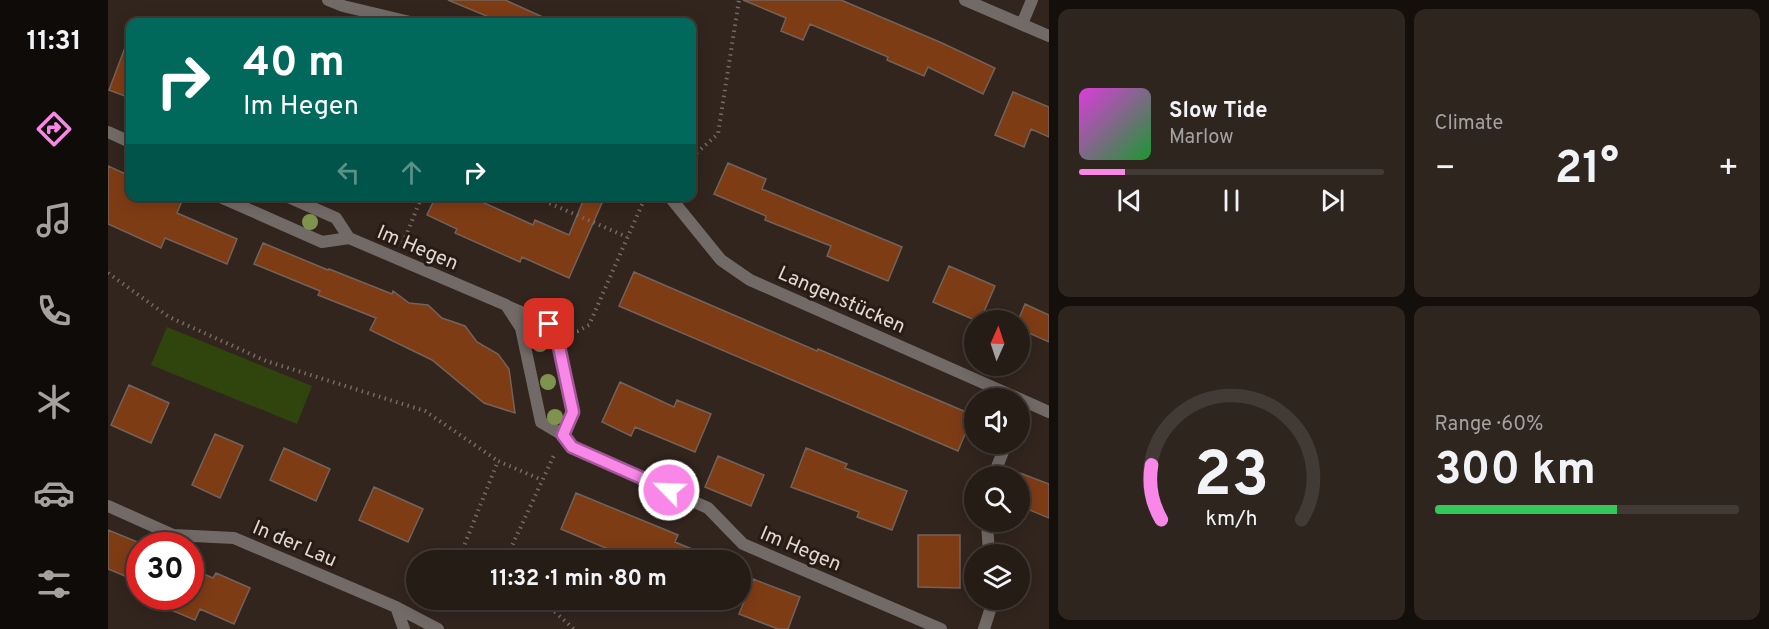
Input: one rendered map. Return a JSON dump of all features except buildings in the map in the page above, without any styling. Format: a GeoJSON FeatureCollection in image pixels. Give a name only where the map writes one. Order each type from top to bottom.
{"type":"FeatureCollection","features":[{"type":"Feature","properties":{"kind":"street"},"geometry":{"type":"LineString","coordinates":[[328,0],[393,18]]}},
{"type":"Feature","properties":{"kind":"street"},"geometry":{"type":"LineString","coordinates":[[965,0],[1049,36]]}},
{"type":"Feature","properties":{"kind":"street"},"geometry":{"type":"LineString","coordinates":[[1022,24],[1032,0]]}},
{"type":"Feature","properties":{"kind":"street"},"geometry":{"type":"LineString","coordinates":[[108,132],[126,140]]}},
{"type":"Feature","properties":{"kind":"street","name":"Im Hegen"},"geometry":{"type":"LineString","coordinates":[[229,201],[322,242],[349,238],[549,324],[556,333]]}},
{"type":"Feature","properties":{"kind":"street","name":"Im Hegen"},"geometry":{"type":"LineString","coordinates":[[297,201],[336,218],[349,238]]}},
{"type":"Feature","properties":{"kind":"street","name":"Langenstücken"},"geometry":{"type":"LineString","coordinates":[[673,201],[721,260],[750,280],[983,388]]}},
{"type":"Feature","properties":{"kind":"street","name":"Im Hegen"},"geometry":{"type":"LineString","coordinates":[[506,305],[521,328],[541,423],[563,435],[572,447],[708,508],[743,544],[941,629]]}},
{"type":"Feature","properties":{"kind":"street"},"geometry":{"type":"LineString","coordinates":[[556,333],[573,412],[563,435]]}},
{"type":"Feature","properties":{"kind":"street","name":"Langenstücken"},"geometry":{"type":"LineString","coordinates":[[1030,408],[1049,412]]}},
{"type":"Feature","properties":{"kind":"street","name":"In der Lau"},"geometry":{"type":"LineString","coordinates":[[108,506],[173,535],[234,538],[396,607],[438,629]]}},
{"type":"Feature","properties":{"kind":"street"},"geometry":{"type":"LineString","coordinates":[[396,607],[404,629]]}},
{"type":"Feature","properties":{"kind":"street"},"geometry":{"type":"LineString","coordinates":[[984,629],[990,610]]}},
{"type":"Feature","properties":{"kind":"path"},"geometry":{"type":"LineString","coordinates":[[696,153],[718,134],[739,0]]}},
{"type":"Feature","properties":{"kind":"path"},"geometry":{"type":"LineString","coordinates":[[396,259],[420,201]]}},
{"type":"Feature","properties":{"kind":"path"},"geometry":{"type":"LineString","coordinates":[[544,201],[627,237]]}},
{"type":"Feature","properties":{"kind":"path"},"geometry":{"type":"LineString","coordinates":[[556,333],[578,331],[589,325],[644,201]]}},
{"type":"Feature","properties":{"kind":"path"},"geometry":{"type":"LineString","coordinates":[[108,273],[169,317],[266,361],[425,411],[498,461],[542,480]]}},
{"type":"Feature","properties":{"kind":"path"},"geometry":{"type":"LineString","coordinates":[[509,550],[563,435]]}},
{"type":"Feature","properties":{"kind":"path"},"geometry":{"type":"LineString","coordinates":[[462,550],[498,461]]}},
{"type":"Feature","properties":{"kind":"path"},"geometry":{"type":"LineString","coordinates":[[553,610],[574,629]]}},
{"type":"Feature","properties":{"kind":"green space"},"geometry":{"type":"Polygon","coordinates":[[[167,327],[312,386],[297,424],[151,365],[167,327]]]}},
{"type":"Feature","properties":{"kind":"route"},"geometry":{"type":"LineString","coordinates":[[549,324],[556,333],[573,412],[563,435],[572,447],[669,490]]}}]}
